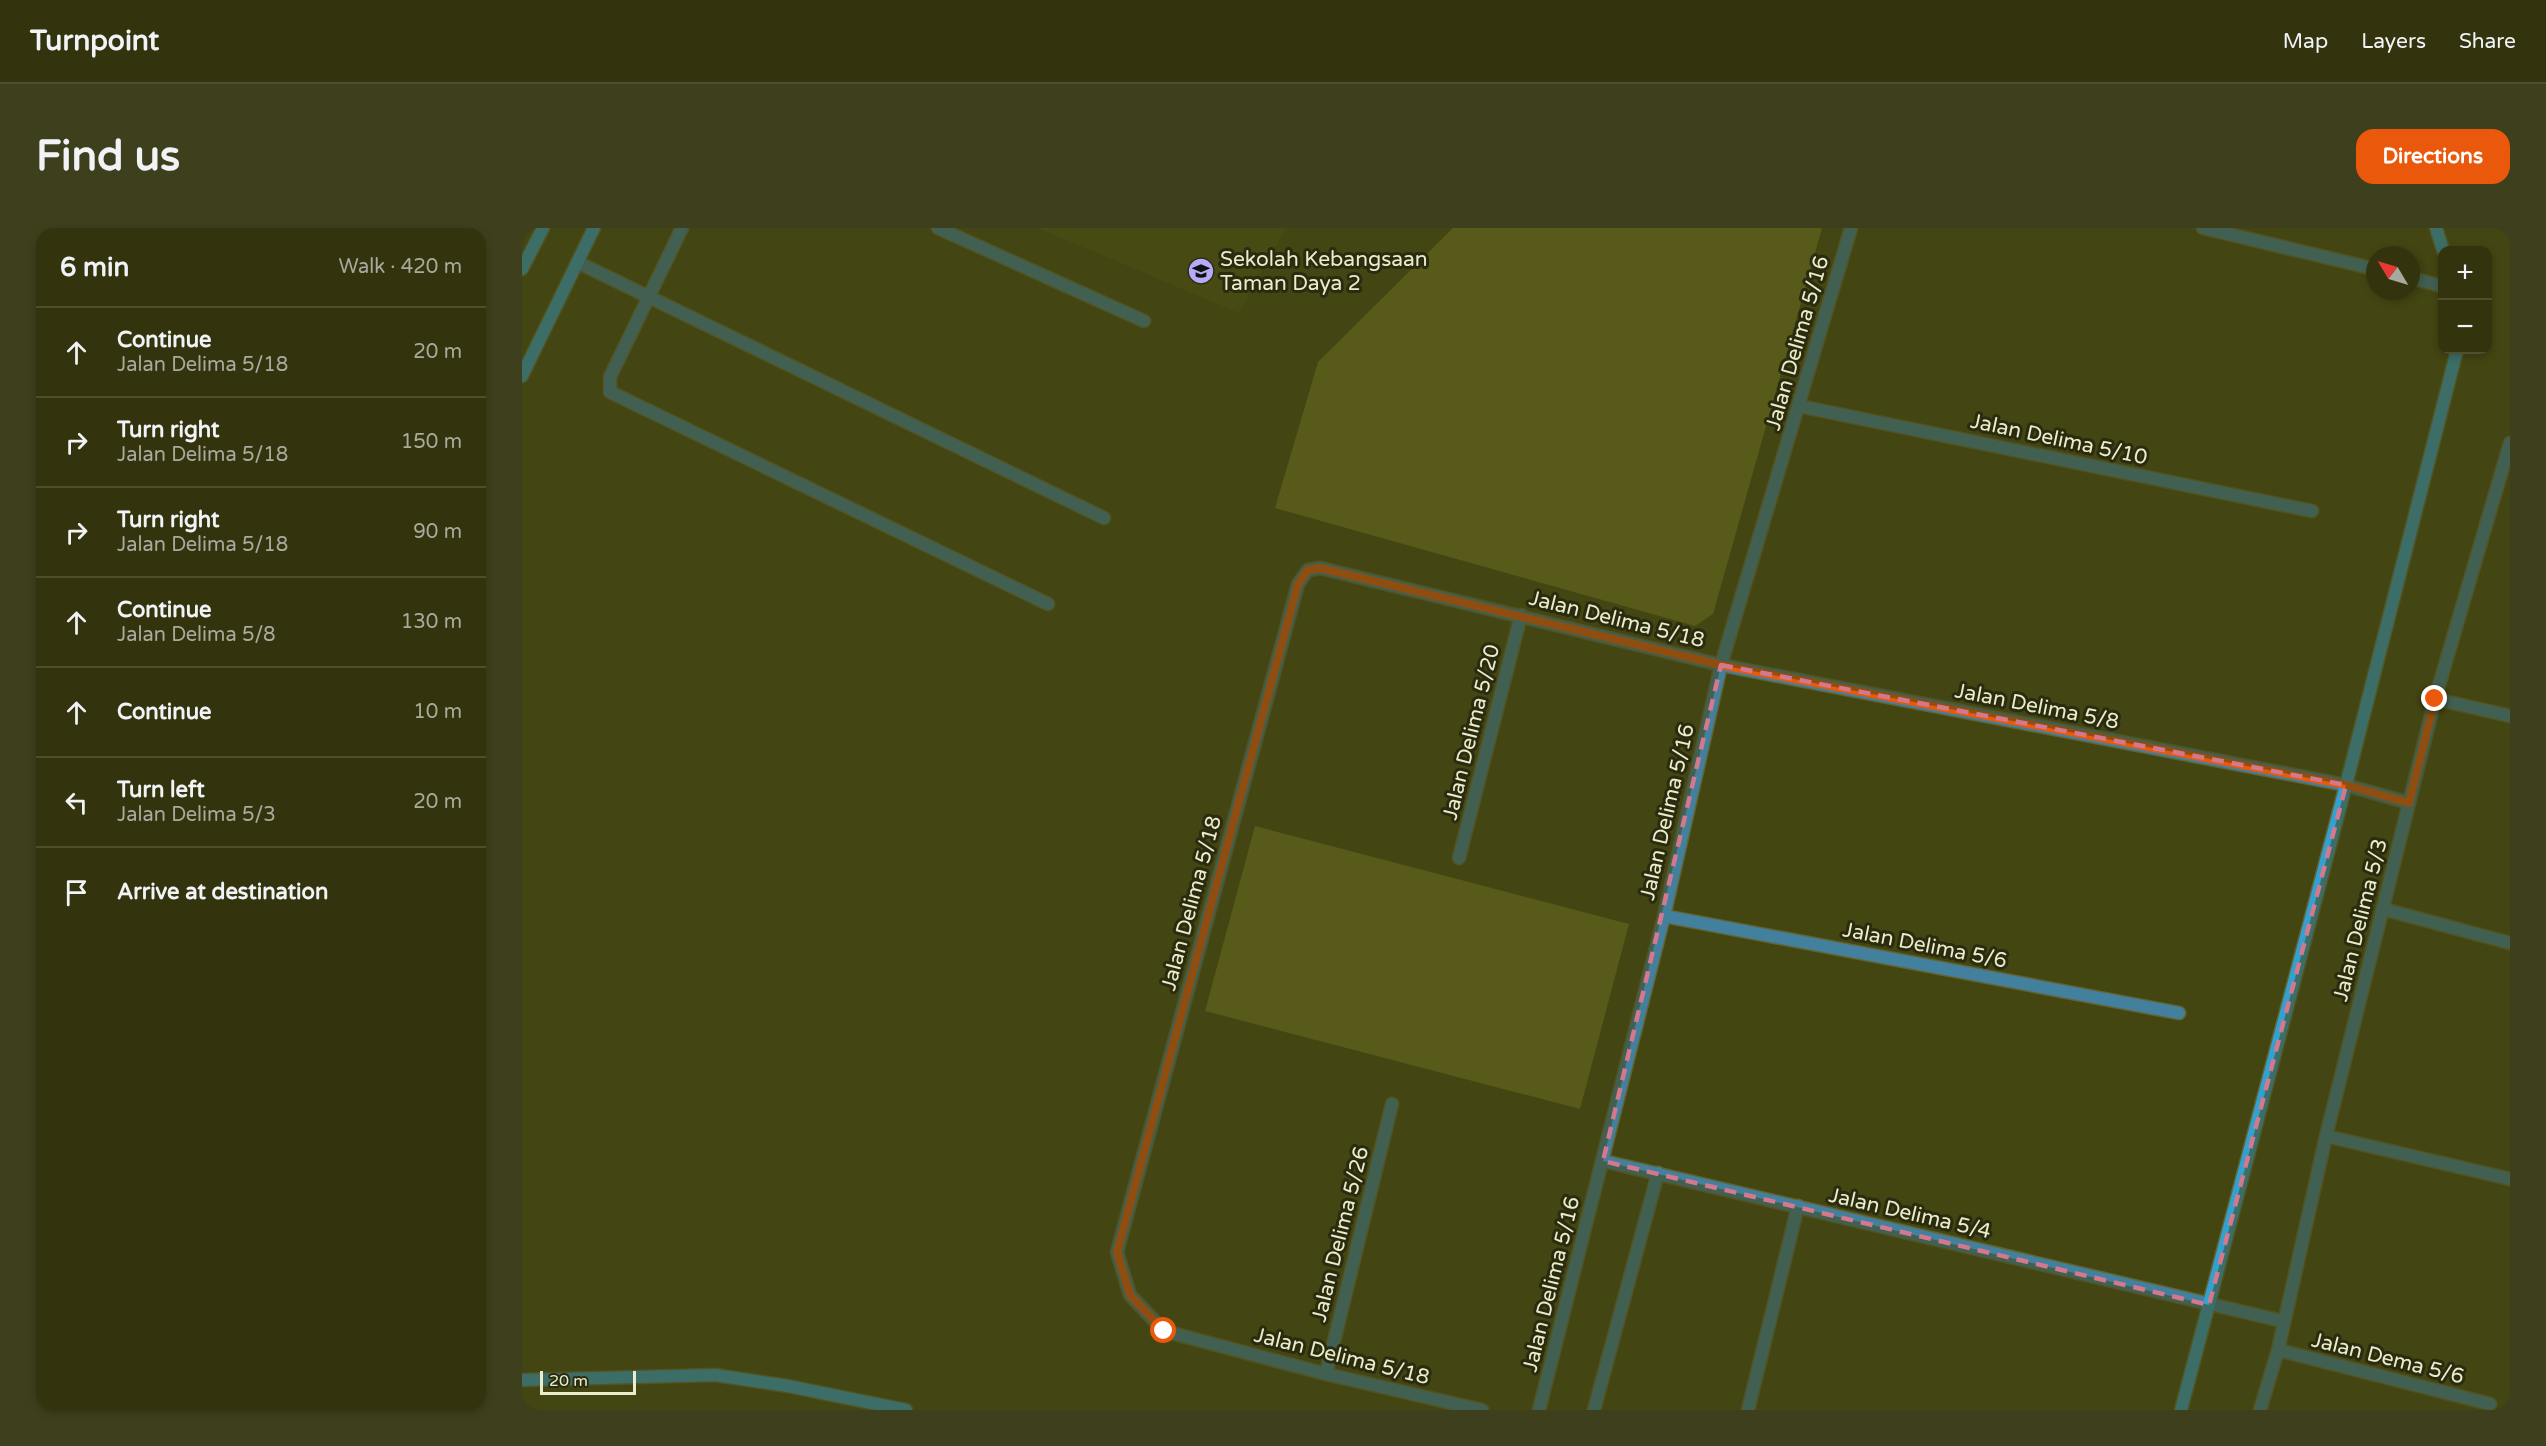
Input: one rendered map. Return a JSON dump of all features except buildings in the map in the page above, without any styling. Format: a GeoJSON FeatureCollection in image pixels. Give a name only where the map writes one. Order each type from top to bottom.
{"type":"FeatureCollection","features":[{"type":"Feature","properties":{"kind":"street"},"geometry":{"type":"LineString","coordinates":[[522,269],[543,228]]}},
{"type":"Feature","properties":{"kind":"street"},"geometry":{"type":"LineString","coordinates":[[522,376],[594,228]]}},
{"type":"Feature","properties":{"kind":"street"},"geometry":{"type":"LineString","coordinates":[[682,228],[610,377],[610,392],[1048,604]]}},
{"type":"Feature","properties":{"kind":"street"},"geometry":{"type":"LineString","coordinates":[[938,228],[1144,321]]}},
{"type":"Feature","properties":{"kind":"street","name":"Jalan Delima 5/16"},"geometry":{"type":"LineString","coordinates":[[1539,1410],[1664,916],[1721,665],[1851,228]]}},
{"type":"Feature","properties":{"kind":"street"},"geometry":{"type":"LineString","coordinates":[[2203,228],[2366,267]]}},
{"type":"Feature","properties":{"kind":"street"},"geometry":{"type":"LineString","coordinates":[[2436,228],[2442,246]]}},
{"type":"Feature","properties":{"kind":"street"},"geometry":{"type":"LineString","coordinates":[[577,262],[1104,518]]}},
{"type":"Feature","properties":{"kind":"street"},"geometry":{"type":"LineString","coordinates":[[2420,280],[2438,284]]}},
{"type":"Feature","properties":{"kind":"street"},"geometry":{"type":"LineString","coordinates":[[2181,1410],[2346,785],[2456,354]]}},
{"type":"Feature","properties":{"kind":"street","name":"Jalan Delima 5/10"},"geometry":{"type":"LineString","coordinates":[[1799,406],[2312,511]]}},
{"type":"Feature","properties":{"kind":"street","name":"Jalan Delima 5/3"},"geometry":{"type":"LineString","coordinates":[[2260,1410],[2278,1350],[2282,1321],[2326,1136],[2435,699],[2506,469],[2510,443]]}},
{"type":"Feature","properties":{"kind":"street","name":"Jalan Delima 5/18"},"geometry":{"type":"LineString","coordinates":[[1482,1410],[1326,1374],[1164,1331],[1130,1295],[1117,1252],[1298,584],[1308,570],[1320,568],[1721,665]]}},
{"type":"Feature","properties":{"kind":"street","name":"Jalan Delima 5/20"},"geometry":{"type":"LineString","coordinates":[[1458,858],[1521,615]]}},
{"type":"Feature","properties":{"kind":"street","name":"Jalan Delima 5/8"},"geometry":{"type":"LineString","coordinates":[[1721,665],[2346,785],[2409,803]]}},
{"type":"Feature","properties":{"kind":"street"},"geometry":{"type":"LineString","coordinates":[[2435,699],[2510,716]]}},
{"type":"Feature","properties":{"kind":"street"},"geometry":{"type":"LineString","coordinates":[[2383,909],[2510,943]]}},
{"type":"Feature","properties":{"kind":"street","name":"Jalan Delima 5/6"},"geometry":{"type":"LineString","coordinates":[[1664,916],[2179,1013]]}},
{"type":"Feature","properties":{"kind":"street","name":"Jalan Delima 5/26"},"geometry":{"type":"LineString","coordinates":[[1326,1374],[1392,1104]]}},
{"type":"Feature","properties":{"kind":"street"},"geometry":{"type":"LineString","coordinates":[[2326,1136],[2510,1179]]}},
{"type":"Feature","properties":{"kind":"street","name":"Jalan Delima 5/4"},"geometry":{"type":"LineString","coordinates":[[1603,1161],[2282,1321]]}},
{"type":"Feature","properties":{"kind":"street"},"geometry":{"type":"LineString","coordinates":[[1594,1410],[1658,1173]]}},
{"type":"Feature","properties":{"kind":"street"},"geometry":{"type":"LineString","coordinates":[[1748,1410],[1798,1206]]}},
{"type":"Feature","properties":{"kind":"street","name":"Jalan Dema 5/6"},"geometry":{"type":"LineString","coordinates":[[2278,1350],[2490,1404]]}},
{"type":"Feature","properties":{"kind":"street"},"geometry":{"type":"LineString","coordinates":[[522,1380],[715,1375],[788,1386],[906,1410]]}},
{"type":"Feature","properties":{"kind":"highlighted area"},"geometry":{"type":"Polygon","coordinates":[[[1721,665],[2346,785],[2209,1305],[1603,1161],[1721,665]]]}},
{"type":"Feature","properties":{"kind":"shaded area","name":"Sekolah Kebangsaan Taman Daya 2"},"geometry":{"type":"Polygon","coordinates":[[[1038,228],[1286,228],[1239,313],[1038,228]]]}},
{"type":"Feature","properties":{"kind":"shaded area"},"geometry":{"type":"Polygon","coordinates":[[[1453,228],[1822,228],[1713,614],[1695,626],[1275,508],[1318,362],[1453,228]]]}},
{"type":"Feature","properties":{"kind":"shaded area"},"geometry":{"type":"Polygon","coordinates":[[[1255,826],[1629,924],[1580,1109],[1205,1011],[1255,826]]]}},
{"type":"Feature","properties":{"kind":"place","name":"Sekolah Kebangsaan Taman Daya 2"},"geometry":{"type":"Point","coordinates":[1201,271]}},
{"type":"Feature","properties":{"kind":"route"},"geometry":{"type":"LineString","coordinates":[[1164,1331],[1130,1295],[1117,1252],[1298,584],[1308,570],[1320,568],[1721,665],[2346,785],[2409,803],[2435,699]]}}]}
